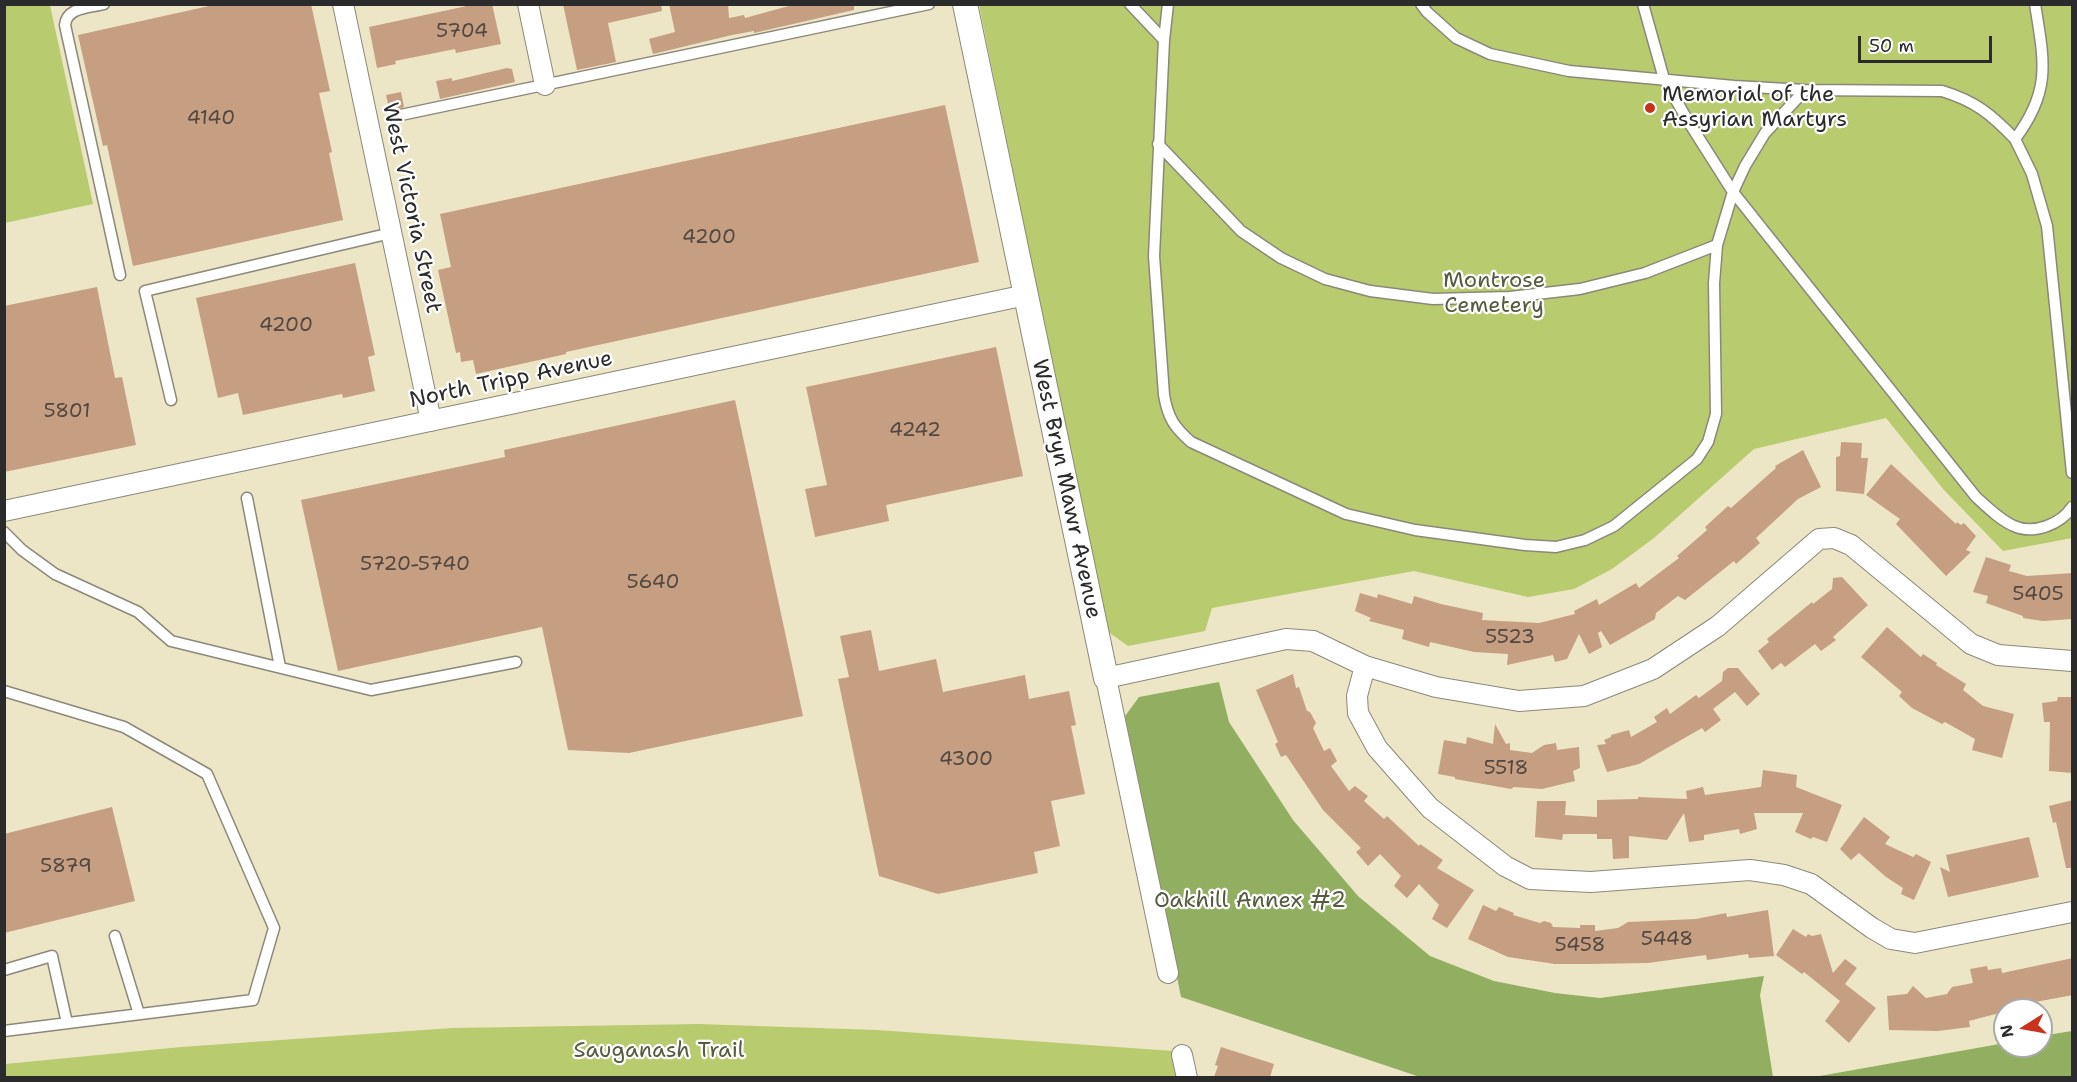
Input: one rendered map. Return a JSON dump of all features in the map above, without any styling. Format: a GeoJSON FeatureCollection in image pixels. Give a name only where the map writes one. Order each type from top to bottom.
{"type":"FeatureCollection","features":[{"type":"Feature","properties":{"kind":"street","name":"West Victoria Street"},"geometry":{"type":"LineString","coordinates":[[343,4],[431,422]]}},
{"type":"Feature","properties":{"kind":"street"},"geometry":{"type":"LineString","coordinates":[[528,4],[545,85]]}},
{"type":"Feature","properties":{"kind":"street","name":"West Bryn Mawr Avenue"},"geometry":{"type":"LineString","coordinates":[[965,4],[1167,973]]}},
{"type":"Feature","properties":{"kind":"street","name":"North Tripp Avenue"},"geometry":{"type":"LineString","coordinates":[[4,511],[1026,295]]}},
{"type":"Feature","properties":{"kind":"street"},"geometry":{"type":"LineString","coordinates":[[1106,678],[1286,639],[1313,641],[1365,666],[1436,687],[1519,701],[1584,696],[1653,669],[1718,626],[1819,539],[1834,538],[1851,545],[1971,644],[1998,655],[2073,661]]}},
{"type":"Feature","properties":{"kind":"street"},"geometry":{"type":"LineString","coordinates":[[1365,666],[1357,696],[1358,713],[1377,748],[1430,808],[1505,866],[1530,879],[1591,882],[1750,870],[1784,875],[1811,884],[1891,939],[1914,943],[2073,912]]}},
{"type":"Feature","properties":{"kind":"street"},"geometry":{"type":"LineString","coordinates":[[1182,1055],[1187,1077]]}},
{"type":"Feature","properties":{"kind":"lane"},"geometry":{"type":"LineString","coordinates":[[104,4],[70,12],[66,17],[65,25],[120,274]]}},
{"type":"Feature","properties":{"kind":"lane"},"geometry":{"type":"LineString","coordinates":[[396,116],[929,4]]}},
{"type":"Feature","properties":{"kind":"lane"},"geometry":{"type":"LineString","coordinates":[[1130,4],[1164,40]]}},
{"type":"Feature","properties":{"kind":"lane"},"geometry":{"type":"LineString","coordinates":[[1168,4],[1158,144],[1154,256],[1164,395],[1168,414],[1178,430],[1191,442],[1346,514],[1415,530],[1525,545],[1556,546],[1585,540],[1614,526],[1697,459],[1708,442],[1716,414],[1714,283],[1717,244],[1733,192],[1745,166],[1766,133],[1806,90]]}},
{"type":"Feature","properties":{"kind":"lane"},"geometry":{"type":"LineString","coordinates":[[1421,4],[1426,12],[1456,38],[1490,54],[1569,71],[1725,86],[1806,90],[1942,91],[1978,105],[1994,117],[2015,139],[2032,174],[2047,226],[2073,474]]}},
{"type":"Feature","properties":{"kind":"lane"},"geometry":{"type":"LineString","coordinates":[[1643,4],[1664,79],[1688,122],[1733,192],[1976,497],[2014,526],[2030,529],[2057,521],[2073,507]]}},
{"type":"Feature","properties":{"kind":"lane"},"geometry":{"type":"LineString","coordinates":[[2015,139],[2037,105],[2042,86],[2044,61],[2035,4]]}},
{"type":"Feature","properties":{"kind":"lane"},"geometry":{"type":"LineString","coordinates":[[1158,144],[1241,231],[1281,258],[1324,279],[1370,291],[1433,300],[1510,297],[1580,289],[1645,273],[1717,244]]}},
{"type":"Feature","properties":{"kind":"lane"},"geometry":{"type":"LineString","coordinates":[[171,400],[145,291],[391,233]]}},
{"type":"Feature","properties":{"kind":"lane"},"geometry":{"type":"LineString","coordinates":[[247,498],[280,667]]}},
{"type":"Feature","properties":{"kind":"lane"},"geometry":{"type":"LineString","coordinates":[[4,532],[22,550],[55,574],[138,612],[171,641],[371,690],[516,662]]}},
{"type":"Feature","properties":{"kind":"lane"},"geometry":{"type":"LineString","coordinates":[[4,691],[124,727],[207,774],[274,928],[253,1000],[4,1031]]}},
{"type":"Feature","properties":{"kind":"lane"},"geometry":{"type":"LineString","coordinates":[[115,936],[139,1014]]}},
{"type":"Feature","properties":{"kind":"lane"},"geometry":{"type":"LineString","coordinates":[[4,970],[52,956],[67,1023]]}},
{"type":"Feature","properties":{"kind":"green space"},"geometry":{"type":"Polygon","coordinates":[[[4,5],[50,5],[93,204],[5,223],[4,5]]]}},
{"type":"Feature","properties":{"kind":"green space","name":"Montrose Cemetery"},"geometry":{"type":"Polygon","coordinates":[[[979,5],[2072,5],[2072,538],[2003,551],[1944,490],[1886,418],[1754,449],[1654,538],[1612,569],[1574,589],[1528,597],[1414,571],[1212,608],[1205,631],[1128,646],[1107,631],[979,5]]]}},
{"type":"Feature","properties":{"kind":"green space","name":"Oakhill Annex #2"},"geometry":{"type":"Polygon","coordinates":[[[1219,682],[1229,722],[1293,820],[1358,896],[1430,956],[1494,981],[1555,993],[1600,998],[1764,976],[1760,995],[1773,1077],[1420,1077],[1181,997],[1125,716],[1139,697],[1219,682]]]}},
{"type":"Feature","properties":{"kind":"green space","name":"Sauganash Trail"},"geometry":{"type":"Polygon","coordinates":[[[698,1024],[877,1030],[1173,1051],[1179,1077],[5,1078],[5,1064],[181,1047],[452,1028],[698,1024]]]}},
{"type":"Feature","properties":{"kind":"green space"},"geometry":{"type":"Polygon","coordinates":[[[2072,1031],[2072,1077],[1814,1077],[1993,1045],[1993,1058],[2053,1058],[2053,1034],[2072,1031]]]}},
{"type":"Feature","properties":{"kind":"building"},"geometry":{"type":"Polygon","coordinates":[[[218,4],[311,4],[330,91],[319,93],[332,152],[329,153],[343,220],[133,266],[107,145],[103,146],[78,35],[218,4]]]}},
{"type":"Feature","properties":{"kind":"building"},"geometry":{"type":"Polygon","coordinates":[[[476,4],[492,4],[501,44],[456,53],[455,49],[395,61],[396,64],[377,68],[369,27],[476,4]]]}},
{"type":"Feature","properties":{"kind":"building"},"geometry":{"type":"Polygon","coordinates":[[[563,4],[661,4],[662,11],[608,23],[616,62],[577,70],[563,4]]]}},
{"type":"Feature","properties":{"kind":"building"},"geometry":{"type":"Polygon","coordinates":[[[669,4],[728,4],[729,18],[744,15],[745,18],[796,4],[854,4],[854,10],[653,54],[649,39],[675,32],[669,4]]]}},
{"type":"Feature","properties":{"kind":"building"},"geometry":{"type":"Polygon","coordinates":[[[507,68],[512,69],[515,82],[440,99],[436,81],[452,78],[452,81],[507,68]]]}},
{"type":"Feature","properties":{"kind":"building"},"geometry":{"type":"Polygon","coordinates":[[[401,92],[404,107],[390,112],[386,95],[401,92]]]}},
{"type":"Feature","properties":{"kind":"building"},"geometry":{"type":"Polygon","coordinates":[[[945,105],[979,262],[566,352],[566,354],[476,374],[473,360],[461,362],[460,352],[456,353],[438,270],[451,267],[440,214],[945,105]]]}},
{"type":"Feature","properties":{"kind":"building"},"geometry":{"type":"Polygon","coordinates":[[[355,263],[375,355],[368,357],[375,391],[343,398],[342,394],[243,415],[238,393],[218,398],[196,298],[355,263]]]}},
{"type":"Feature","properties":{"kind":"building"},"geometry":{"type":"Polygon","coordinates":[[[97,287],[115,378],[122,377],[136,445],[4,472],[4,306],[97,287]]]}},
{"type":"Feature","properties":{"kind":"building"},"geometry":{"type":"Polygon","coordinates":[[[996,347],[1023,476],[886,505],[889,521],[815,537],[805,489],[827,485],[806,387],[996,347]]]}},
{"type":"Feature","properties":{"kind":"building"},"geometry":{"type":"Polygon","coordinates":[[[735,400],[803,716],[629,753],[568,750],[542,627],[338,671],[301,500],[505,457],[504,450],[735,400]]]}},
{"type":"Feature","properties":{"kind":"building"},"geometry":{"type":"Polygon","coordinates":[[[1841,442],[1862,443],[1861,458],[1868,458],[1864,494],[1836,491],[1836,457],[1840,456],[1841,442]]]}},
{"type":"Feature","properties":{"kind":"building"},"geometry":{"type":"Polygon","coordinates":[[[1803,450],[1821,487],[1798,499],[1756,538],[1760,543],[1736,564],[1734,561],[1685,600],[1678,596],[1656,613],[1655,619],[1610,645],[1601,631],[1598,633],[1602,647],[1589,654],[1579,634],[1567,659],[1555,662],[1553,655],[1507,665],[1508,654],[1474,652],[1430,642],[1429,647],[1402,639],[1404,630],[1369,621],[1371,618],[1355,611],[1360,593],[1377,598],[1378,594],[1412,604],[1414,596],[1483,613],[1482,620],[1539,623],[1575,614],[1574,611],[1597,599],[1599,605],[1636,583],[1639,588],[1679,558],[1677,556],[1707,530],[1705,527],[1728,506],[1731,508],[1776,468],[1775,466],[1803,450]]]}},
{"type":"Feature","properties":{"kind":"building"},"geometry":{"type":"Polygon","coordinates":[[[1891,464],[1956,524],[1957,522],[1961,525],[1964,523],[1976,536],[1966,550],[1971,552],[1946,576],[1896,524],[1900,519],[1866,495],[1891,464]]]}},
{"type":"Feature","properties":{"kind":"building"},"geometry":{"type":"Polygon","coordinates":[[[1986,557],[2011,565],[2009,571],[2027,576],[2073,573],[2073,619],[2043,621],[2023,618],[2023,616],[1986,603],[1988,596],[1973,592],[1986,557]]]}},
{"type":"Feature","properties":{"kind":"building"},"geometry":{"type":"Polygon","coordinates":[[[1842,577],[1868,605],[1833,637],[1836,640],[1821,651],[1815,644],[1785,667],[1781,663],[1772,670],[1758,651],[1769,642],[1767,639],[1812,602],[1813,604],[1832,589],[1833,578],[1842,577]]]}},
{"type":"Feature","properties":{"kind":"building"},"geometry":{"type":"Polygon","coordinates":[[[1887,627],[1921,657],[1923,654],[1966,684],[1963,690],[1983,706],[2014,714],[2002,758],[1972,750],[1975,739],[1945,722],[1942,724],[1912,708],[1899,696],[1902,692],[1861,657],[1887,627]]]}},
{"type":"Feature","properties":{"kind":"building"},"geometry":{"type":"Polygon","coordinates":[[[871,630],[879,671],[936,659],[943,692],[1025,675],[1029,699],[1069,691],[1076,725],[1071,726],[1085,794],[1051,801],[1060,846],[1034,852],[1038,873],[938,894],[879,876],[838,679],[849,677],[840,636],[871,630]]]}},
{"type":"Feature","properties":{"kind":"building"},"geometry":{"type":"Polygon","coordinates":[[[1728,668],[1738,668],[1760,694],[1747,706],[1735,692],[1713,709],[1721,720],[1705,732],[1702,728],[1639,764],[1607,772],[1597,745],[1606,744],[1604,740],[1611,735],[1629,730],[1631,737],[1657,722],[1654,717],[1667,708],[1670,714],[1696,695],[1699,698],[1722,681],[1723,672],[1728,668]]]}},
{"type":"Feature","properties":{"kind":"building"},"geometry":{"type":"Polygon","coordinates":[[[1293,674],[1296,688],[1299,687],[1307,711],[1316,723],[1313,728],[1324,751],[1330,748],[1337,761],[1331,766],[1349,791],[1355,786],[1368,796],[1364,801],[1384,819],[1387,816],[1419,846],[1420,844],[1443,860],[1437,868],[1474,890],[1447,928],[1432,919],[1439,905],[1419,884],[1407,898],[1394,886],[1401,876],[1380,854],[1368,866],[1356,852],[1361,848],[1323,810],[1286,755],[1281,757],[1275,744],[1278,742],[1256,690],[1293,674]]]}},
{"type":"Feature","properties":{"kind":"building"},"geometry":{"type":"Polygon","coordinates":[[[2058,697],[2073,697],[2073,773],[2049,771],[2050,722],[2044,722],[2042,703],[2057,701],[2058,697]]]}},
{"type":"Feature","properties":{"kind":"building"},"geometry":{"type":"Polygon","coordinates":[[[1495,724],[1506,744],[1510,743],[1510,750],[1532,753],[1544,745],[1556,743],[1557,750],[1579,747],[1580,768],[1573,771],[1575,781],[1542,789],[1514,787],[1511,789],[1438,774],[1444,740],[1466,744],[1467,737],[1493,744],[1495,724]]]}},
{"type":"Feature","properties":{"kind":"building"},"geometry":{"type":"Polygon","coordinates":[[[1763,770],[1797,775],[1796,787],[1842,805],[1827,842],[1813,837],[1811,839],[1795,832],[1803,813],[1754,813],[1757,829],[1740,834],[1739,829],[1704,835],[1704,840],[1689,842],[1684,813],[1667,840],[1629,836],[1629,858],[1613,859],[1612,839],[1597,839],[1597,834],[1563,834],[1562,840],[1535,837],[1537,801],[1566,801],[1565,815],[1597,817],[1597,800],[1638,799],[1638,797],[1687,799],[1686,791],[1703,787],[1705,795],[1761,787],[1763,770]]]}},
{"type":"Feature","properties":{"kind":"building"},"geometry":{"type":"Polygon","coordinates":[[[2073,800],[2073,868],[2066,868],[2056,822],[2053,823],[2049,806],[2073,800]]]}},
{"type":"Feature","properties":{"kind":"building"},"geometry":{"type":"Polygon","coordinates":[[[112,807],[135,901],[4,933],[4,834],[112,807]]]}},
{"type":"Feature","properties":{"kind":"building"},"geometry":{"type":"Polygon","coordinates":[[[1864,817],[1890,837],[1885,844],[1913,857],[1916,854],[1931,862],[1914,900],[1901,894],[1903,888],[1886,877],[1859,853],[1851,860],[1840,849],[1864,817]]]}},
{"type":"Feature","properties":{"kind":"building"},"geometry":{"type":"Polygon","coordinates":[[[2029,837],[2039,877],[1948,897],[1940,867],[1950,872],[1946,855],[2029,837]]]}},
{"type":"Feature","properties":{"kind":"building"},"geometry":{"type":"Polygon","coordinates":[[[1483,905],[1496,911],[1499,907],[1514,913],[1513,915],[1540,923],[1544,921],[1551,923],[1553,927],[1580,928],[1580,925],[1595,925],[1595,931],[1618,928],[1628,922],[1696,919],[1726,913],[1727,917],[1768,910],[1774,956],[1749,958],[1748,954],[1707,960],[1706,955],[1648,963],[1589,964],[1555,964],[1508,957],[1468,939],[1483,905]]]}},
{"type":"Feature","properties":{"kind":"building"},"geometry":{"type":"Polygon","coordinates":[[[1793,929],[1806,937],[1808,934],[1812,936],[1821,934],[1833,973],[1845,959],[1857,968],[1845,984],[1876,1008],[1849,1043],[1825,1021],[1840,1001],[1804,972],[1802,974],[1776,955],[1793,929]]]}},
{"type":"Feature","properties":{"kind":"building"},"geometry":{"type":"Polygon","coordinates":[[[2073,958],[2073,995],[2053,999],[1993,998],[1993,1015],[1969,1021],[1970,1027],[1938,1031],[1889,1030],[1887,996],[1907,994],[1913,986],[1926,998],[1947,994],[1952,987],[1973,983],[1970,969],[1987,966],[1988,970],[2001,968],[2002,973],[2073,958]]]}},
{"type":"Feature","properties":{"kind":"building"},"geometry":{"type":"Polygon","coordinates":[[[1221,1047],[1274,1064],[1270,1077],[1214,1077],[1221,1047]]]}},
{"type":"Feature","properties":{"kind":"place","name":"Memorial of the Assyrian Martyrs"},"geometry":{"type":"Point","coordinates":[1650,108]}}]}
